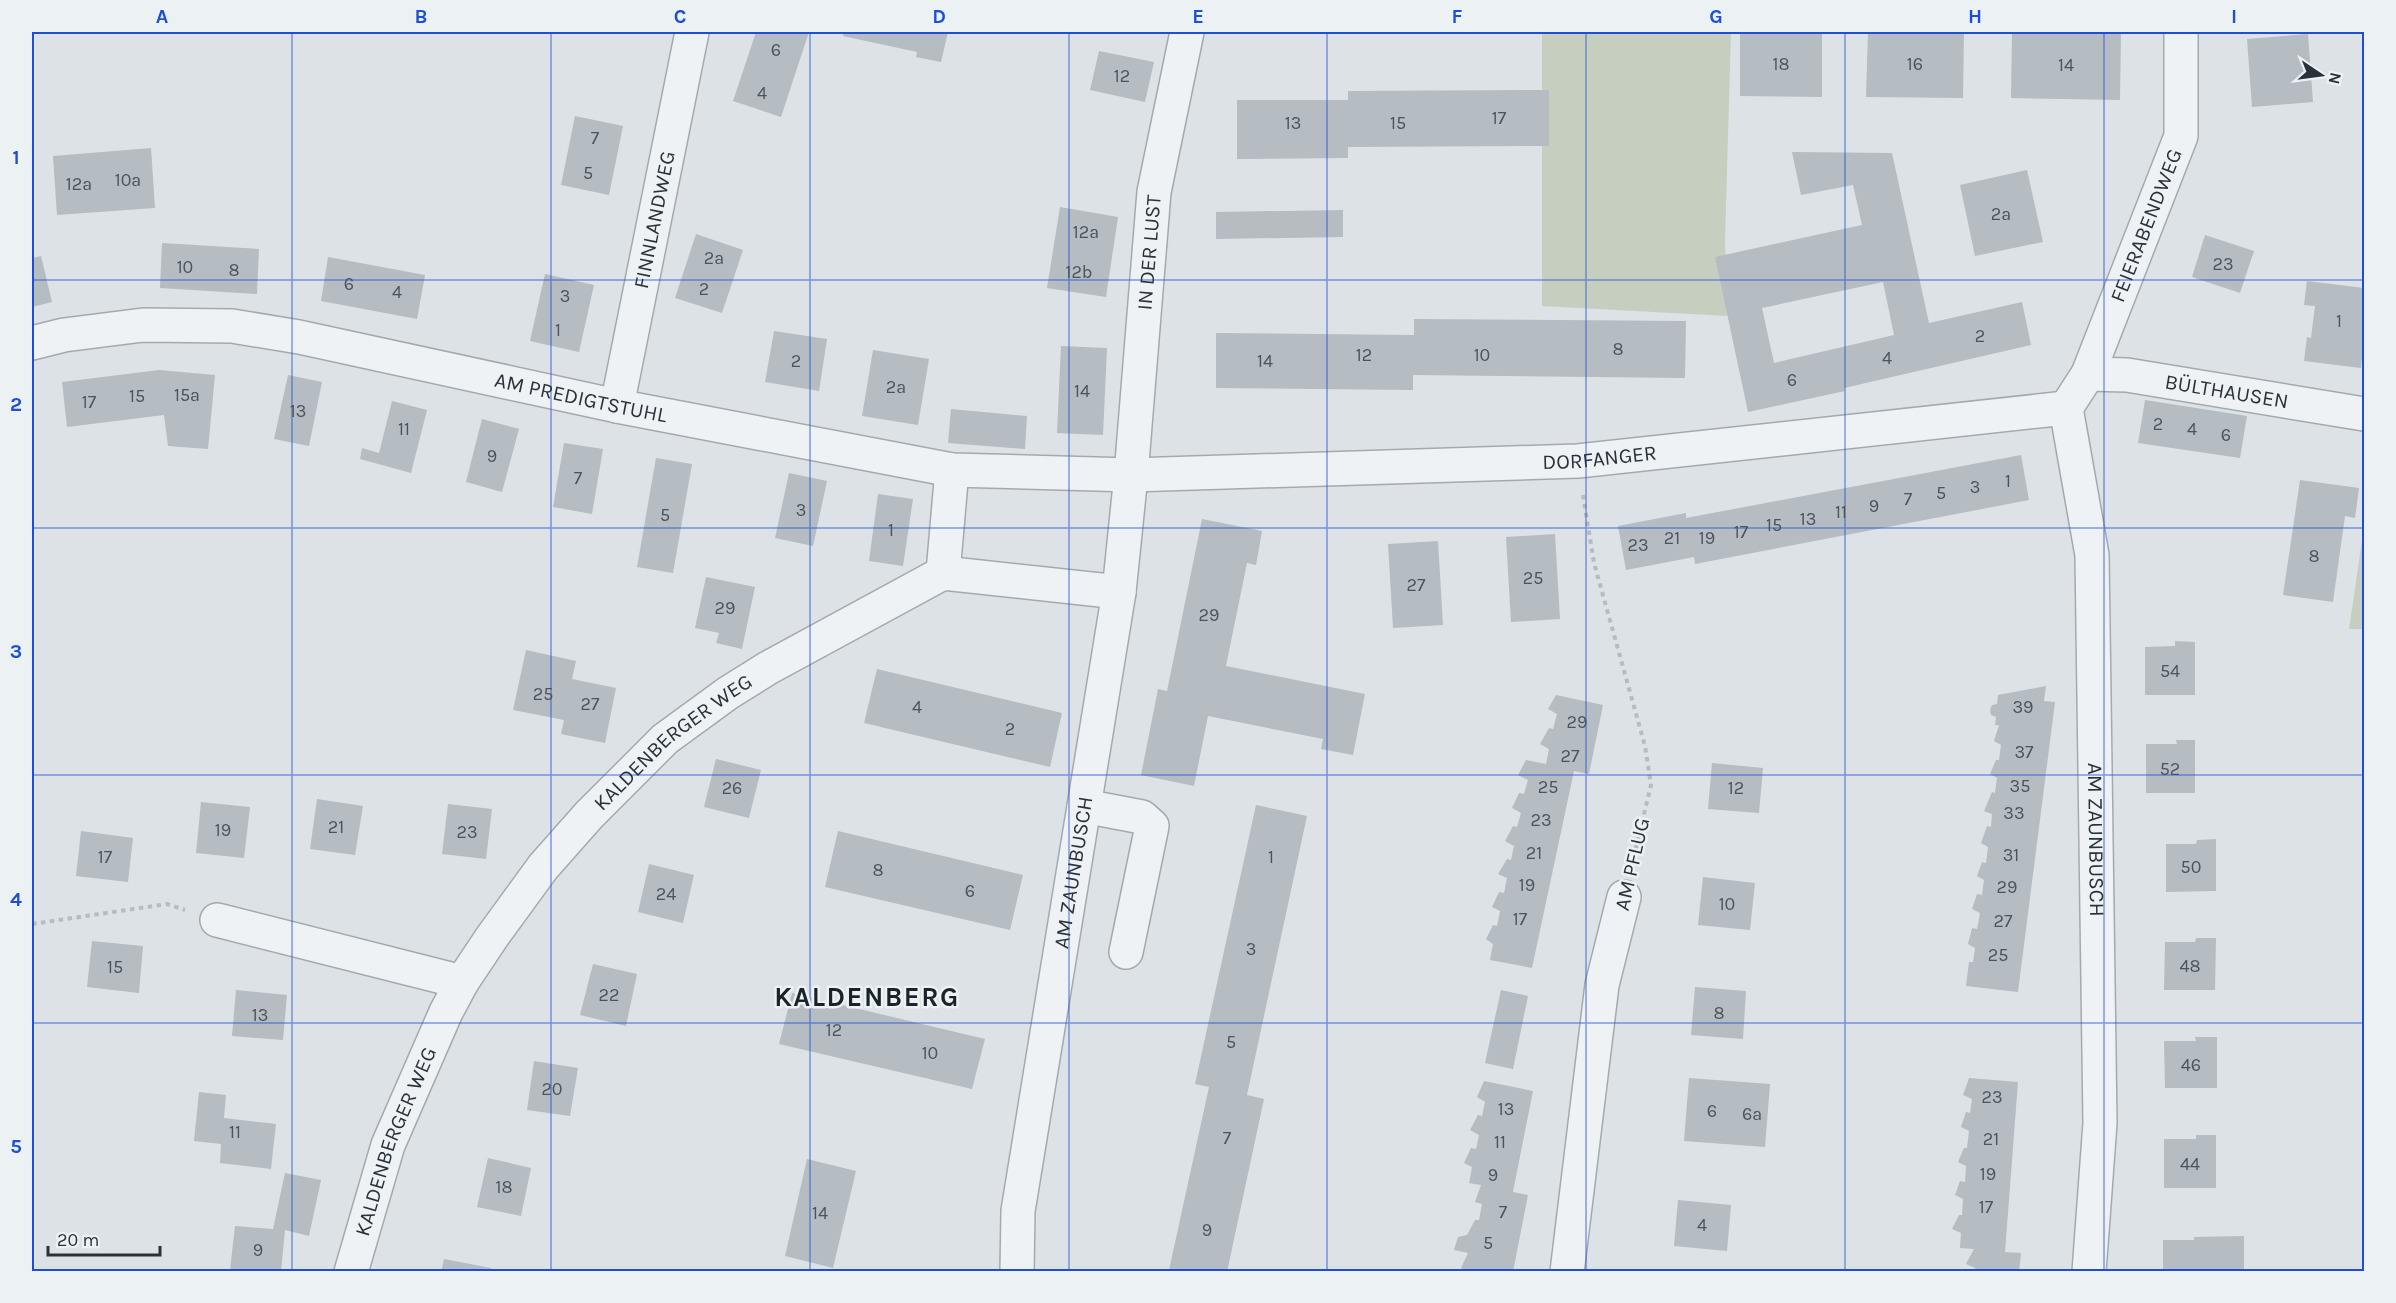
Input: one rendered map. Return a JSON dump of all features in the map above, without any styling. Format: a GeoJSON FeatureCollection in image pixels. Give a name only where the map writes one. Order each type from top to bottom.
{"type":"FeatureCollection","features":[{"type":"Feature","properties":{"kind":"street","name":"FINNLANDWEG"},"geometry":{"type":"LineString","coordinates":[[616,406],[692,32]]}},
{"type":"Feature","properties":{"kind":"street","name":"IN DER LUST"},"geometry":{"type":"LineString","coordinates":[[1131,475],[1154,192],[1187,32]]}},
{"type":"Feature","properties":{"kind":"street","name":"FEIERABENDWEG"},"geometry":{"type":"LineString","coordinates":[[2066,408],[2088,374],[2181,136],[2181,32]]}},
{"type":"Feature","properties":{"kind":"street","name":"AM PREDIGTSTUHL"},"geometry":{"type":"LineString","coordinates":[[32,343],[64,335],[143,326],[232,326],[299,337],[616,406],[952,470],[1131,475]]}},
{"type":"Feature","properties":{"kind":"street","name":"BÜLTHAUSEN"},"geometry":{"type":"LineString","coordinates":[[2088,374],[2127,375],[2364,414]]}},
{"type":"Feature","properties":{"kind":"street","name":"DORFANGER"},"geometry":{"type":"LineString","coordinates":[[1131,475],[1578,461],[2066,408]]}},
{"type":"Feature","properties":{"kind":"street","name":"AM ZAUNBUSCH"},"geometry":{"type":"LineString","coordinates":[[2066,408],[2091,555],[2100,1123],[2089,1272]]}},
{"type":"Feature","properties":{"kind":"street"},"geometry":{"type":"LineString","coordinates":[[952,470],[943,573],[1119,592]]}},
{"type":"Feature","properties":{"kind":"street","name":"AM ZAUNBUSCH"},"geometry":{"type":"LineString","coordinates":[[1017,1272],[1018,1210],[1119,592],[1131,475]]}},
{"type":"Feature","properties":{"kind":"street","name":"KALDENBERGER WEG"},"geometry":{"type":"LineString","coordinates":[[351,1272],[388,1145],[446,1012],[462,982],[492,937],[543,867],[589,815],[665,739],[728,693],[768,668],[943,573]]}},
{"type":"Feature","properties":{"kind":"street"},"geometry":{"type":"LineString","coordinates":[[1084,806],[1142,817],[1152,826],[1126,952]]}},
{"type":"Feature","properties":{"kind":"street","name":"AM PFLUG"},"geometry":{"type":"LineString","coordinates":[[1567,1272],[1602,985],[1624,897]]}},
{"type":"Feature","properties":{"kind":"street"},"geometry":{"type":"LineString","coordinates":[[217,920],[462,982]]}},
{"type":"Feature","properties":{"kind":"path","name":"AM PFLUG"},"geometry":{"type":"LineString","coordinates":[[1578,461],[1594,563],[1645,746],[1651,785],[1624,897]]}},
{"type":"Feature","properties":{"kind":"path"},"geometry":{"type":"LineString","coordinates":[[32,924],[167,904],[217,920]]}},
{"type":"Feature","properties":{"kind":"green space"},"geometry":{"type":"Polygon","coordinates":[[[1542,32],[1731,32],[1725,241],[1727,316],[1542,306],[1542,32]]]}},
{"type":"Feature","properties":{"kind":"green space"},"geometry":{"type":"Polygon","coordinates":[[[2364,527],[2364,629],[2349,629],[2364,527]]]}},
{"type":"Feature","properties":{"kind":"building"},"geometry":{"type":"Polygon","coordinates":[[[756,32],[809,32],[781,117],[733,101],[756,32]]]}},
{"type":"Feature","properties":{"kind":"building"},"geometry":{"type":"Polygon","coordinates":[[[844,32],[948,32],[941,62],[916,57],[917,52],[843,36],[844,32]]]}},
{"type":"Feature","properties":{"kind":"building"},"geometry":{"type":"Polygon","coordinates":[[[1740,32],[1822,32],[1822,97],[1740,96],[1740,32]]]}},
{"type":"Feature","properties":{"kind":"building"},"geometry":{"type":"Polygon","coordinates":[[[1868,32],[1964,32],[1963,98],[1866,97],[1868,32]]]}},
{"type":"Feature","properties":{"kind":"building"},"geometry":{"type":"Polygon","coordinates":[[[2012,32],[2121,32],[2120,100],[2011,98],[2012,32]]]}},
{"type":"Feature","properties":{"kind":"building"},"geometry":{"type":"Polygon","coordinates":[[[2308,34],[2313,102],[2252,107],[2247,39],[2308,34]]]}},
{"type":"Feature","properties":{"kind":"building"},"geometry":{"type":"Polygon","coordinates":[[[1099,51],[1154,62],[1145,102],[1090,90],[1099,51]]]}},
{"type":"Feature","properties":{"kind":"building"},"geometry":{"type":"Polygon","coordinates":[[[1549,90],[1549,146],[1348,147],[1348,158],[1237,159],[1237,100],[1348,100],[1348,91],[1549,90]]]}},
{"type":"Feature","properties":{"kind":"building"},"geometry":{"type":"Polygon","coordinates":[[[575,116],[623,126],[609,195],[561,185],[575,116]]]}},
{"type":"Feature","properties":{"kind":"building"},"geometry":{"type":"Polygon","coordinates":[[[151,148],[155,208],[57,215],[53,156],[151,148]]]}},
{"type":"Feature","properties":{"kind":"building"},"geometry":{"type":"Polygon","coordinates":[[[1792,152],[1892,153],[1929,323],[2022,302],[2031,345],[1844,388],[1845,391],[1748,412],[1715,257],[1862,225],[1853,185],[1801,195],[1792,152]],[[1883,282],[1762,308],[1774,363],[1894,335],[1883,282]]]}},
{"type":"Feature","properties":{"kind":"building"},"geometry":{"type":"Polygon","coordinates":[[[2027,170],[2043,242],[1975,256],[1960,185],[2027,170]]]}},
{"type":"Feature","properties":{"kind":"building"},"geometry":{"type":"Polygon","coordinates":[[[1060,207],[1118,217],[1106,297],[1047,288],[1060,207]]]}},
{"type":"Feature","properties":{"kind":"building"},"geometry":{"type":"Polygon","coordinates":[[[1343,210],[1343,237],[1216,239],[1216,212],[1343,210]]]}},
{"type":"Feature","properties":{"kind":"building"},"geometry":{"type":"Polygon","coordinates":[[[696,234],[743,250],[722,313],[675,298],[696,234]]]}},
{"type":"Feature","properties":{"kind":"building"},"geometry":{"type":"Polygon","coordinates":[[[2205,235],[2254,251],[2240,293],[2192,277],[2205,235]]]}},
{"type":"Feature","properties":{"kind":"building"},"geometry":{"type":"Polygon","coordinates":[[[162,243],[259,249],[257,294],[160,288],[162,243]]]}},
{"type":"Feature","properties":{"kind":"building"},"geometry":{"type":"Polygon","coordinates":[[[41,256],[52,302],[32,307],[32,258],[41,256]]]}},
{"type":"Feature","properties":{"kind":"building"},"geometry":{"type":"Polygon","coordinates":[[[328,257],[425,275],[417,319],[321,301],[328,257]]]}},
{"type":"Feature","properties":{"kind":"building"},"geometry":{"type":"Polygon","coordinates":[[[545,274],[594,285],[579,352],[530,341],[545,274]]]}},
{"type":"Feature","properties":{"kind":"building"},"geometry":{"type":"Polygon","coordinates":[[[2307,281],[2364,288],[2361,368],[2304,361],[2307,337],[2311,338],[2315,306],[2304,305],[2307,281]]]}},
{"type":"Feature","properties":{"kind":"building"},"geometry":{"type":"Polygon","coordinates":[[[1414,319],[1686,321],[1685,378],[1413,375],[1413,390],[1216,388],[1216,333],[1414,335],[1414,319]]]}},
{"type":"Feature","properties":{"kind":"building"},"geometry":{"type":"Polygon","coordinates":[[[774,331],[827,339],[819,391],[765,382],[774,331]]]}},
{"type":"Feature","properties":{"kind":"building"},"geometry":{"type":"Polygon","coordinates":[[[1061,346],[1107,348],[1103,435],[1057,433],[1061,346]]]}},
{"type":"Feature","properties":{"kind":"building"},"geometry":{"type":"Polygon","coordinates":[[[873,350],[929,359],[918,425],[862,416],[873,350]]]}},
{"type":"Feature","properties":{"kind":"building"},"geometry":{"type":"Polygon","coordinates":[[[159,370],[215,375],[208,449],[168,446],[164,415],[67,427],[62,382],[159,370]]]}},
{"type":"Feature","properties":{"kind":"building"},"geometry":{"type":"Polygon","coordinates":[[[288,375],[322,382],[309,446],[274,439],[288,375]]]}},
{"type":"Feature","properties":{"kind":"building"},"geometry":{"type":"Polygon","coordinates":[[[2145,400],[2247,416],[2240,458],[2138,443],[2145,400]]]}},
{"type":"Feature","properties":{"kind":"building"},"geometry":{"type":"Polygon","coordinates":[[[392,401],[427,410],[411,473],[360,459],[362,448],[379,453],[392,401]]]}},
{"type":"Feature","properties":{"kind":"building"},"geometry":{"type":"Polygon","coordinates":[[[951,409],[1027,416],[1025,449],[948,443],[951,409]]]}},
{"type":"Feature","properties":{"kind":"building"},"geometry":{"type":"Polygon","coordinates":[[[482,419],[519,429],[502,492],[466,482],[482,419]]]}},
{"type":"Feature","properties":{"kind":"building"},"geometry":{"type":"Polygon","coordinates":[[[564,443],[603,449],[592,514],[553,507],[564,443]]]}},
{"type":"Feature","properties":{"kind":"building"},"geometry":{"type":"Polygon","coordinates":[[[2021,455],[2029,500],[1695,564],[1694,557],[1626,570],[1618,526],[1686,513],[1686,518],[2021,455]]]}},
{"type":"Feature","properties":{"kind":"building"},"geometry":{"type":"Polygon","coordinates":[[[656,458],[692,464],[673,573],[637,567],[656,458]]]}},
{"type":"Feature","properties":{"kind":"building"},"geometry":{"type":"Polygon","coordinates":[[[789,473],[827,481],[813,546],[775,538],[789,473]]]}},
{"type":"Feature","properties":{"kind":"building"},"geometry":{"type":"Polygon","coordinates":[[[2300,480],[2359,488],[2355,518],[2345,516],[2333,602],[2283,595],[2300,480]]]}},
{"type":"Feature","properties":{"kind":"building"},"geometry":{"type":"Polygon","coordinates":[[[878,494],[913,499],[903,566],[869,561],[878,494]]]}},
{"type":"Feature","properties":{"kind":"building"},"geometry":{"type":"Polygon","coordinates":[[[1202,519],[1262,531],[1256,565],[1247,563],[1226,666],[1365,694],[1353,755],[1321,749],[1323,739],[1208,716],[1194,786],[1141,775],[1158,689],[1167,691],[1202,519]]]}},
{"type":"Feature","properties":{"kind":"building"},"geometry":{"type":"Polygon","coordinates":[[[1555,534],[1560,619],[1511,622],[1506,537],[1555,534]]]}},
{"type":"Feature","properties":{"kind":"building"},"geometry":{"type":"Polygon","coordinates":[[[1438,541],[1443,625],[1393,628],[1388,544],[1438,541]]]}},
{"type":"Feature","properties":{"kind":"building"},"geometry":{"type":"Polygon","coordinates":[[[706,577],[755,587],[742,649],[716,643],[719,633],[695,628],[706,577]]]}},
{"type":"Feature","properties":{"kind":"building"},"geometry":{"type":"Polygon","coordinates":[[[2175,641],[2195,642],[2195,695],[2145,695],[2145,647],[2175,646],[2175,641]]]}},
{"type":"Feature","properties":{"kind":"building"},"geometry":{"type":"Polygon","coordinates":[[[526,650],[576,661],[572,679],[616,688],[605,743],[561,734],[564,720],[513,710],[526,650]]]}},
{"type":"Feature","properties":{"kind":"building"},"geometry":{"type":"Polygon","coordinates":[[[877,669],[1062,713],[1050,767],[864,723],[877,669]]]}},
{"type":"Feature","properties":{"kind":"building"},"geometry":{"type":"Polygon","coordinates":[[[2046,686],[2044,701],[2055,702],[2018,992],[1966,986],[1969,962],[1973,962],[1975,948],[1968,944],[1972,928],[1977,929],[1980,913],[1972,909],[1977,894],[1982,895],[1984,880],[1977,876],[1982,862],[1986,863],[1988,847],[1981,843],[1987,826],[1991,827],[1992,814],[1984,811],[1992,792],[1995,793],[1997,778],[1990,774],[1996,760],[1999,760],[2001,745],[1994,741],[1999,725],[1995,725],[1996,717],[1991,715],[1990,710],[1992,705],[1997,704],[1998,695],[2046,686]]]}},
{"type":"Feature","properties":{"kind":"building"},"geometry":{"type":"Polygon","coordinates":[[[1556,695],[1603,705],[1589,774],[1574,771],[1532,968],[1490,960],[1493,944],[1486,939],[1493,925],[1497,926],[1500,911],[1492,907],[1499,892],[1504,893],[1507,878],[1498,874],[1507,859],[1511,860],[1514,846],[1505,841],[1513,826],[1517,827],[1521,813],[1512,808],[1519,793],[1524,794],[1528,780],[1518,775],[1526,760],[1546,764],[1549,749],[1540,744],[1549,728],[1553,729],[1557,714],[1548,709],[1556,695]]]}},
{"type":"Feature","properties":{"kind":"building"},"geometry":{"type":"Polygon","coordinates":[[[2176,740],[2195,740],[2195,793],[2146,793],[2146,744],[2177,744],[2176,740]]]}},
{"type":"Feature","properties":{"kind":"building"},"geometry":{"type":"Polygon","coordinates":[[[716,759],[761,770],[749,818],[704,807],[716,759]]]}},
{"type":"Feature","properties":{"kind":"building"},"geometry":{"type":"Polygon","coordinates":[[[1712,763],[1763,768],[1759,813],[1708,809],[1712,763]]]}},
{"type":"Feature","properties":{"kind":"building"},"geometry":{"type":"Polygon","coordinates":[[[317,799],[363,806],[355,855],[310,849],[317,799]]]}},
{"type":"Feature","properties":{"kind":"building"},"geometry":{"type":"Polygon","coordinates":[[[201,802],[250,807],[244,858],[196,853],[201,802]]]}},
{"type":"Feature","properties":{"kind":"building"},"geometry":{"type":"Polygon","coordinates":[[[448,804],[492,809],[486,859],[442,854],[448,804]]]}},
{"type":"Feature","properties":{"kind":"building"},"geometry":{"type":"Polygon","coordinates":[[[1256,805],[1307,816],[1247,1095],[1264,1099],[1227,1272],[1178,1272],[1169,1270],[1209,1087],[1195,1084],[1256,805]]]}},
{"type":"Feature","properties":{"kind":"building"},"geometry":{"type":"Polygon","coordinates":[[[81,831],[133,838],[128,882],[76,876],[81,831]]]}},
{"type":"Feature","properties":{"kind":"building"},"geometry":{"type":"Polygon","coordinates":[[[838,831],[1023,875],[1010,930],[825,887],[838,831]]]}},
{"type":"Feature","properties":{"kind":"building"},"geometry":{"type":"Polygon","coordinates":[[[2216,839],[2216,891],[2166,892],[2166,844],[2196,844],[2197,840],[2216,839]]]}},
{"type":"Feature","properties":{"kind":"building"},"geometry":{"type":"Polygon","coordinates":[[[649,864],[694,875],[683,923],[638,912],[649,864]]]}},
{"type":"Feature","properties":{"kind":"building"},"geometry":{"type":"Polygon","coordinates":[[[1703,877],[1755,883],[1750,930],[1698,925],[1703,877]]]}},
{"type":"Feature","properties":{"kind":"building"},"geometry":{"type":"Polygon","coordinates":[[[2196,938],[2216,938],[2215,990],[2164,990],[2165,942],[2195,942],[2196,938]]]}},
{"type":"Feature","properties":{"kind":"building"},"geometry":{"type":"Polygon","coordinates":[[[92,941],[143,946],[139,993],[87,987],[92,941]]]}},
{"type":"Feature","properties":{"kind":"building"},"geometry":{"type":"Polygon","coordinates":[[[593,964],[637,974],[626,1026],[580,1015],[593,964]]]}},
{"type":"Feature","properties":{"kind":"building"},"geometry":{"type":"Polygon","coordinates":[[[1695,987],[1746,991],[1743,1039],[1691,1035],[1695,987]]]}},
{"type":"Feature","properties":{"kind":"building"},"geometry":{"type":"Polygon","coordinates":[[[236,990],[287,995],[283,1040],[232,1036],[236,990]]]}},
{"type":"Feature","properties":{"kind":"building"},"geometry":{"type":"Polygon","coordinates":[[[1501,990],[1528,996],[1513,1069],[1485,1063],[1501,990]]]}},
{"type":"Feature","properties":{"kind":"building"},"geometry":{"type":"Polygon","coordinates":[[[792,993],[985,1039],[972,1089],[779,1044],[792,993]]]}},
{"type":"Feature","properties":{"kind":"building"},"geometry":{"type":"Polygon","coordinates":[[[2195,1037],[2217,1037],[2217,1088],[2165,1088],[2164,1041],[2196,1041],[2195,1037]]]}},
{"type":"Feature","properties":{"kind":"building"},"geometry":{"type":"Polygon","coordinates":[[[534,1061],[578,1068],[570,1116],[527,1110],[534,1061]]]}},
{"type":"Feature","properties":{"kind":"building"},"geometry":{"type":"Polygon","coordinates":[[[1689,1078],[1770,1084],[1765,1147],[1684,1141],[1689,1078]]]}},
{"type":"Feature","properties":{"kind":"building"},"geometry":{"type":"Polygon","coordinates":[[[1969,1078],[2018,1082],[2005,1252],[2021,1253],[2019,1272],[1974,1272],[1975,1268],[1966,1264],[1974,1249],[1960,1248],[1961,1233],[1952,1229],[1959,1215],[1962,1215],[1963,1199],[1955,1195],[1960,1181],[1965,1182],[1966,1166],[1958,1162],[1964,1148],[1967,1148],[1969,1131],[1961,1127],[1966,1112],[1970,1113],[1972,1099],[1963,1095],[1969,1078]]]}},
{"type":"Feature","properties":{"kind":"building"},"geometry":{"type":"Polygon","coordinates":[[[1484,1081],[1533,1091],[1513,1192],[1528,1195],[1513,1272],[1468,1272],[1461,1268],[1468,1253],[1454,1250],[1458,1237],[1467,1235],[1475,1220],[1479,1220],[1482,1204],[1475,1202],[1481,1185],[1469,1183],[1472,1167],[1464,1163],[1471,1148],[1476,1149],[1479,1135],[1470,1130],[1478,1115],[1482,1116],[1485,1102],[1477,1097],[1484,1081]]]}},
{"type":"Feature","properties":{"kind":"building"},"geometry":{"type":"Polygon","coordinates":[[[199,1092],[226,1095],[224,1118],[276,1124],[271,1169],[220,1163],[221,1144],[194,1141],[199,1092]]]}},
{"type":"Feature","properties":{"kind":"building"},"geometry":{"type":"Polygon","coordinates":[[[2196,1135],[2216,1135],[2216,1188],[2164,1188],[2164,1139],[2196,1139],[2196,1135]]]}},
{"type":"Feature","properties":{"kind":"building"},"geometry":{"type":"Polygon","coordinates":[[[488,1158],[531,1168],[521,1216],[477,1207],[488,1158]]]}},
{"type":"Feature","properties":{"kind":"building"},"geometry":{"type":"Polygon","coordinates":[[[807,1159],[856,1171],[833,1268],[785,1256],[807,1159]]]}},
{"type":"Feature","properties":{"kind":"building"},"geometry":{"type":"Polygon","coordinates":[[[285,1173],[321,1180],[309,1236],[285,1230],[281,1272],[230,1270],[235,1226],[273,1229],[285,1173]]]}},
{"type":"Feature","properties":{"kind":"building"},"geometry":{"type":"Polygon","coordinates":[[[1678,1200],[1731,1205],[1727,1251],[1674,1246],[1678,1200]]]}},
{"type":"Feature","properties":{"kind":"building"},"geometry":{"type":"Polygon","coordinates":[[[2244,1236],[2244,1272],[2163,1272],[2163,1240],[2244,1236]]]}},
{"type":"Feature","properties":{"kind":"building"},"geometry":{"type":"Polygon","coordinates":[[[444,1259],[491,1268],[490,1272],[441,1272],[444,1259]]]}},
{"type":"Feature","properties":{"kind":"district","name":"KALDENBERG"},"geometry":{"type":"Point","coordinates":[867,997]}}]}
